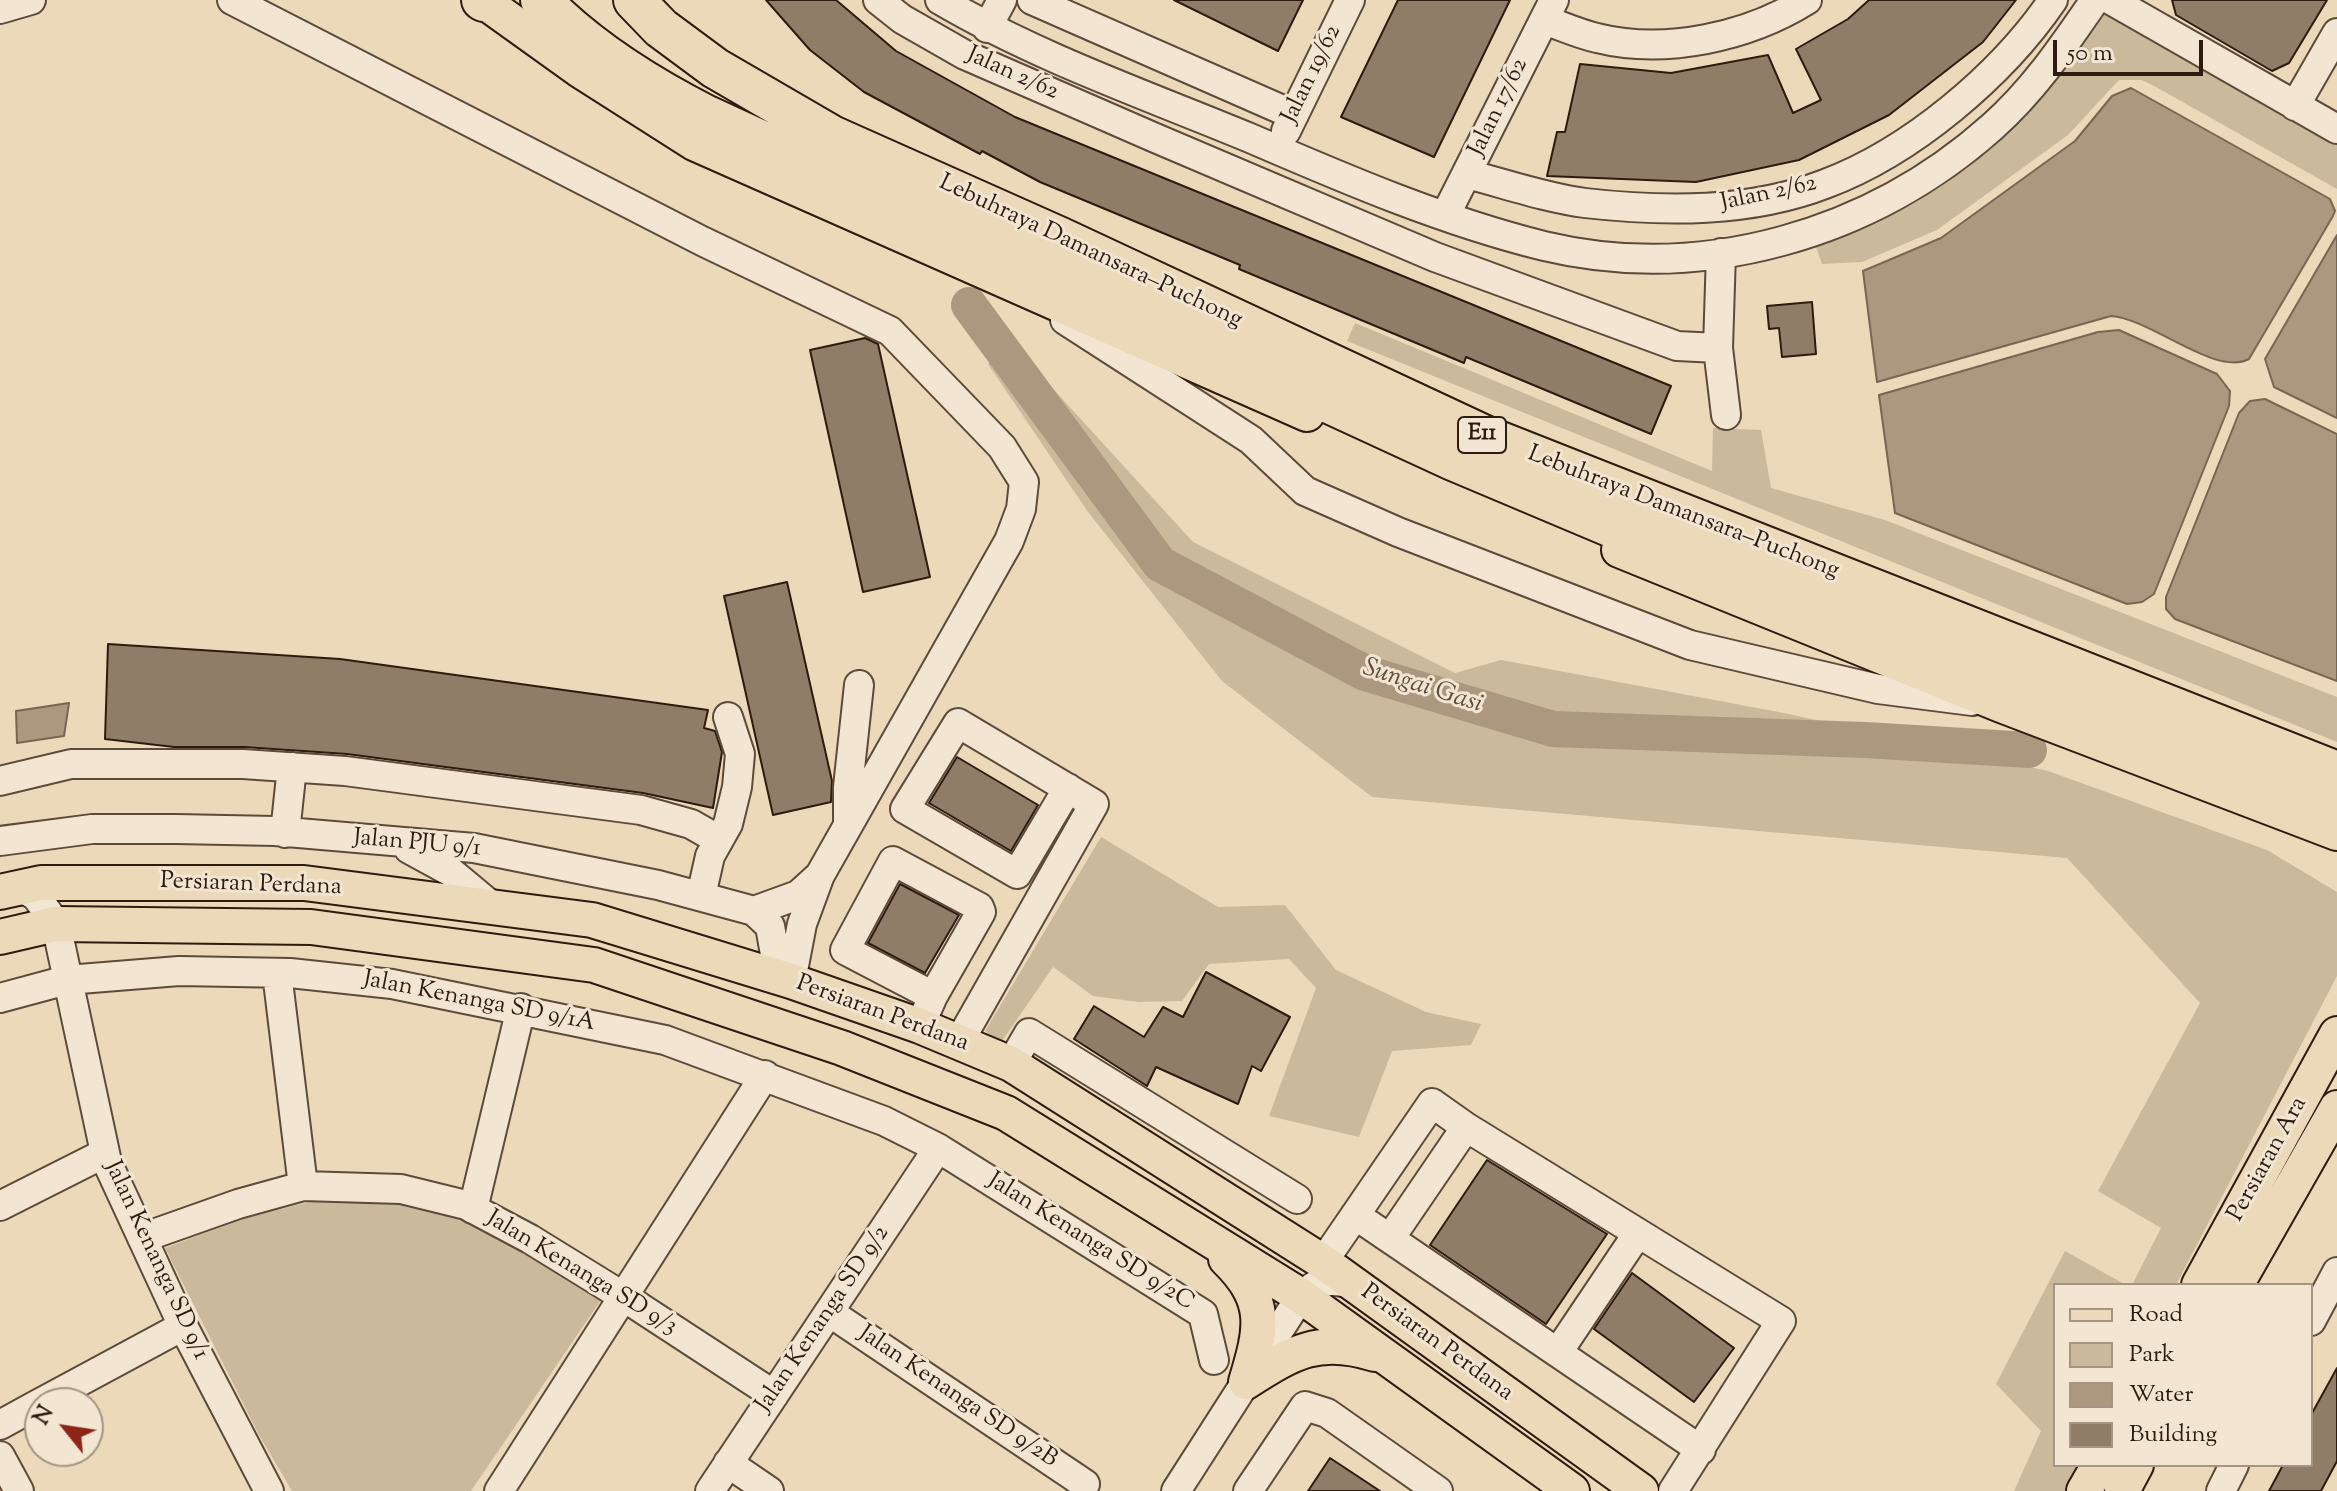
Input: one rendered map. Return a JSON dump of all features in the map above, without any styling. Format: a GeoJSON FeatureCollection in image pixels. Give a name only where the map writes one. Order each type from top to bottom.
{"type":"FeatureCollection","features":[{"type":"Feature","properties":{"kind":"highway","name":"E11"},"geometry":{"type":"LineString","coordinates":[[541,0],[606,55],[669,97],[779,152],[1035,266],[1453,460],[1631,535],[2337,805]]}},
{"type":"Feature","properties":{"kind":"highway","name":"Lebuhraya Damansara–Puchong"},"geometry":{"type":"LineString","coordinates":[[611,0],[618,7],[648,14],[759,96],[832,136],[1061,238],[1485,436],[2337,772]]}},
{"type":"Feature","properties":{"kind":"main road"},"geometry":{"type":"LineString","coordinates":[[483,0],[581,71],[694,143],[1484,494],[2001,705],[2337,833]]}},
{"type":"Feature","properties":{"kind":"main road","name":"Persiaran Perdana"},"geometry":{"type":"LineString","coordinates":[[10,890],[41,883],[304,883],[592,920],[785,979],[927,1011],[959,1042],[1011,1064],[1323,1262],[1641,1491]]}},
{"type":"Feature","properties":{"kind":"main road","name":"Persiaran Perdana"},"geometry":{"type":"LineString","coordinates":[[0,937],[56,924],[311,927],[594,965],[842,1048],[1006,1113],[1301,1296],[1572,1491]]}},
{"type":"Feature","properties":{"kind":"main road","name":"Persiaran Ara"},"geometry":{"type":"LineString","coordinates":[[2237,1283],[2254,1219],[2337,1034]]}},
{"type":"Feature","properties":{"kind":"main road","name":"Persiaran Ara"},"geometry":{"type":"LineString","coordinates":[[2201,1283],[2254,1219],[2337,1108]]}},
{"type":"Feature","properties":{"kind":"main road"},"geometry":{"type":"LineString","coordinates":[[1197,1230],[1254,1292],[1259,1313],[1257,1345],[1246,1382]]}},
{"type":"Feature","properties":{"kind":"main road"},"geometry":{"type":"LineString","coordinates":[[1246,1382],[1307,1348],[1335,1344],[1392,1359]]}},
{"type":"Feature","properties":{"kind":"main road"},"geometry":{"type":"LineString","coordinates":[[2084,1491],[2098,1467]]}},
{"type":"Feature","properties":{"kind":"street"},"geometry":{"type":"LineString","coordinates":[[0,9],[31,0]]}},
{"type":"Feature","properties":{"kind":"street"},"geometry":{"type":"LineString","coordinates":[[232,0],[702,241],[890,331],[1002,447],[1024,482],[1021,509],[1009,541],[820,875],[785,979]]}},
{"type":"Feature","properties":{"kind":"street","name":"Jalan 2/62"},"geometry":{"type":"LineString","coordinates":[[878,0],[902,19],[965,55],[1435,257],[1677,346],[1718,348]]}},
{"type":"Feature","properties":{"kind":"street","name":"Jalan 2/62"},"geometry":{"type":"LineString","coordinates":[[940,0],[987,28],[1277,150],[1445,216],[1546,246],[1642,259],[1770,246],[1839,224],[1908,190],[1994,125],[2046,71],[2095,0]]}},
{"type":"Feature","properties":{"kind":"street"},"geometry":{"type":"LineString","coordinates":[[987,28],[1002,0]]}},
{"type":"Feature","properties":{"kind":"street"},"geometry":{"type":"LineString","coordinates":[[1032,0],[1294,115]]}},
{"type":"Feature","properties":{"kind":"street","name":"Jalan 19/62"},"geometry":{"type":"LineString","coordinates":[[1277,150],[1350,0]]}},
{"type":"Feature","properties":{"kind":"street"},"geometry":{"type":"LineString","coordinates":[[1549,10],[1597,38],[1648,45],[1723,35],[1778,18],[1807,0]]}},
{"type":"Feature","properties":{"kind":"street","name":"Jalan 2/62"},"geometry":{"type":"LineString","coordinates":[[1467,174],[1584,202],[1696,209],[1768,200],[1826,184],[1920,131],[1968,94],[2037,24],[2053,0]]}},
{"type":"Feature","properties":{"kind":"street"},"geometry":{"type":"LineString","coordinates":[[2111,0],[2148,10],[2295,106],[2337,129]]}},
{"type":"Feature","properties":{"kind":"street","name":"Jalan 17/62"},"geometry":{"type":"LineString","coordinates":[[1445,216],[1549,10]]}},
{"type":"Feature","properties":{"kind":"street"},"geometry":{"type":"LineString","coordinates":[[2295,106],[2337,33]]}},
{"type":"Feature","properties":{"kind":"street"},"geometry":{"type":"LineString","coordinates":[[1153,137],[1169,104]]}},
{"type":"Feature","properties":{"kind":"street"},"geometry":{"type":"LineString","coordinates":[[1826,184],[1839,224]]}},
{"type":"Feature","properties":{"kind":"street","name":"Jalan 2/62"},"geometry":{"type":"LineString","coordinates":[[1721,253],[1718,348],[1726,415]]}},
{"type":"Feature","properties":{"kind":"street"},"geometry":{"type":"LineString","coordinates":[[992,273],[1251,440],[1305,491],[1398,532],[1690,645],[1878,689],[2001,705]]}},
{"type":"Feature","properties":{"kind":"street"},"geometry":{"type":"LineString","coordinates":[[855,813],[863,686]]}},
{"type":"Feature","properties":{"kind":"street"},"geometry":{"type":"LineString","coordinates":[[701,896],[710,856],[728,824],[740,754],[728,717]]}},
{"type":"Feature","properties":{"kind":"street"},"geometry":{"type":"LineString","coordinates":[[959,1042],[1094,804],[1068,788],[958,723],[905,809],[1017,874],[1068,788]]}},
{"type":"Feature","properties":{"kind":"street"},"geometry":{"type":"LineString","coordinates":[[0,781],[71,764],[292,767],[641,810],[691,824],[719,840]]}},
{"type":"Feature","properties":{"kind":"street"},"geometry":{"type":"LineString","coordinates":[[285,833],[292,767]]}},
{"type":"Feature","properties":{"kind":"street","name":"Jalan PJU 9/1"},"geometry":{"type":"LineString","coordinates":[[0,841],[92,829],[285,833],[474,848],[563,864],[754,911]]}},
{"type":"Feature","properties":{"kind":"street"},"geometry":{"type":"LineString","coordinates":[[385,842],[421,853],[451,872],[493,907]]}},
{"type":"Feature","properties":{"kind":"street"},"geometry":{"type":"LineString","coordinates":[[893,861],[981,909],[927,1011],[845,950],[893,861]]}},
{"type":"Feature","properties":{"kind":"street"},"geometry":{"type":"LineString","coordinates":[[785,979],[770,926],[754,911],[798,895],[820,875]]}},
{"type":"Feature","properties":{"kind":"street"},"geometry":{"type":"LineString","coordinates":[[56,924],[71,894],[85,883]]}},
{"type":"Feature","properties":{"kind":"street","name":"Jalan Kenanga SD 9/1"},"geometry":{"type":"LineString","coordinates":[[10,890],[36,896],[56,924],[105,1153],[183,1326],[267,1490]]}},
{"type":"Feature","properties":{"kind":"street","name":"Jalan Kenanga SD 9/1A"},"geometry":{"type":"LineString","coordinates":[[0,998],[67,980],[179,971],[277,973],[392,984],[521,1008],[665,1040],[884,1121],[938,1148]]}},
{"type":"Feature","properties":{"kind":"street"},"geometry":{"type":"LineString","coordinates":[[277,973],[303,1186]]}},
{"type":"Feature","properties":{"kind":"street"},"geometry":{"type":"LineString","coordinates":[[473,1209],[521,1008]]}},
{"type":"Feature","properties":{"kind":"street"},"geometry":{"type":"LineString","coordinates":[[1011,1064],[1029,1033],[1297,1199]]}},
{"type":"Feature","properties":{"kind":"street"},"geometry":{"type":"LineString","coordinates":[[499,1491],[765,1075]]}},
{"type":"Feature","properties":{"kind":"street"},"geometry":{"type":"LineString","coordinates":[[1323,1262],[1432,1103],[1781,1321],[1673,1491]]}},
{"type":"Feature","properties":{"kind":"street"},"geometry":{"type":"LineString","coordinates":[[1391,1237],[1466,1127]]}},
{"type":"Feature","properties":{"kind":"street","name":"Jalan Kenanga SD 9/2"},"geometry":{"type":"LineString","coordinates":[[710,1491],[938,1148]]}},
{"type":"Feature","properties":{"kind":"street","name":"Jalan Kenanga SD 9/2C"},"geometry":{"type":"LineString","coordinates":[[938,1148],[1203,1314],[1214,1360]]}},
{"type":"Feature","properties":{"kind":"street"},"geometry":{"type":"LineString","coordinates":[[0,1206],[105,1153]]}},
{"type":"Feature","properties":{"kind":"street","name":"Jalan Kenanga SD 9/3"},"geometry":{"type":"LineString","coordinates":[[142,1238],[238,1204],[303,1186],[401,1189],[473,1209],[624,1297],[774,1395]]}},
{"type":"Feature","properties":{"kind":"street"},"geometry":{"type":"LineString","coordinates":[[1355,1215],[1701,1450]]}},
{"type":"Feature","properties":{"kind":"street"},"geometry":{"type":"LineString","coordinates":[[1558,1352],[1638,1233]]}},
{"type":"Feature","properties":{"kind":"street"},"geometry":{"type":"LineString","coordinates":[[1278,1234],[1300,1258],[1304,1279],[1301,1296]]}},
{"type":"Feature","properties":{"kind":"street"},"geometry":{"type":"LineString","coordinates":[[2322,1317],[2337,1272]]}},
{"type":"Feature","properties":{"kind":"street"},"geometry":{"type":"LineString","coordinates":[[1176,1491],[1301,1296],[1314,1285],[1331,1278],[1353,1284]]}},
{"type":"Feature","properties":{"kind":"street","name":"Jalan Kenanga SD 9/2B"},"geometry":{"type":"LineString","coordinates":[[829,1312],[1085,1484]]}},
{"type":"Feature","properties":{"kind":"street"},"geometry":{"type":"LineString","coordinates":[[70,1387],[183,1326]]}},
{"type":"Feature","properties":{"kind":"street"},"geometry":{"type":"LineString","coordinates":[[1248,1491],[1305,1406],[1327,1413],[1438,1491]]}},
{"type":"Feature","properties":{"kind":"street"},"geometry":{"type":"LineString","coordinates":[[0,1425],[24,1412]]}},
{"type":"Feature","properties":{"kind":"street"},"geometry":{"type":"LineString","coordinates":[[0,1456],[19,1491]]}},
{"type":"Feature","properties":{"kind":"street"},"geometry":{"type":"LineString","coordinates":[[728,1463],[769,1491]]}},
{"type":"Feature","properties":{"kind":"street"},"geometry":{"type":"LineString","coordinates":[[2221,1491],[2233,1467]]}},
{"type":"Feature","properties":{"kind":"green space"},"geometry":{"type":"Polygon","coordinates":[[[2101,0],[2337,133],[2337,189],[2142,80],[2119,80],[2068,135],[1937,230],[1862,262],[1822,264],[1812,235],[1911,192],[2101,0]]]}},
{"type":"Feature","properties":{"kind":"green space"},"geometry":{"type":"Polygon","coordinates":[[[1355,323],[1712,471],[1713,428],[1761,430],[1771,488],[1885,520],[2337,697],[2337,742],[1347,341],[1355,323]]]}},
{"type":"Feature","properties":{"kind":"green space"},"geometry":{"type":"Polygon","coordinates":[[[1014,346],[1193,542],[1455,673],[1501,660],[1784,713],[2048,771],[2267,850],[2337,892],[2337,976],[2177,1283],[2133,1283],[2161,1228],[2098,1191],[2200,1003],[2067,858],[1372,797],[1222,681],[1088,512],[988,364],[1014,346]]]}},
{"type":"Feature","properties":{"kind":"green space"},"geometry":{"type":"Polygon","coordinates":[[[1101,837],[1218,907],[1285,905],[1336,970],[1426,1012],[1481,1024],[1471,1045],[1392,1051],[1359,1137],[1269,1116],[1316,988],[1289,959],[1209,964],[1182,1001],[1139,1002],[1093,996],[1053,967],[1000,1044],[985,1031],[1101,837]]]}},
{"type":"Feature","properties":{"kind":"green space"},"geometry":{"type":"Polygon","coordinates":[[[400,1200],[470,1219],[603,1297],[471,1491],[292,1491],[259,1435],[165,1248],[239,1220],[309,1202],[400,1200]]]}},
{"type":"Feature","properties":{"kind":"green space"},"geometry":{"type":"Polygon","coordinates":[[[2065,1251],[2122,1283],[2053,1283],[2053,1467],[2079,1467],[2066,1491],[2014,1491],[2041,1431],[1996,1384],[2065,1251]]]}},
{"type":"Feature","properties":{"kind":"water"},"geometry":{"type":"Polygon","coordinates":[[[2131,88],[2330,199],[2335,211],[2333,216],[2249,359],[2235,362],[2219,360],[2127,319],[2111,316],[1877,382],[1863,271],[1941,238],[2075,141],[2112,96],[2131,88]]]}},
{"type":"Feature","properties":{"kind":"water"},"geometry":{"type":"Polygon","coordinates":[[[2337,235],[2337,418],[2274,387],[2265,359],[2337,235]]]}},
{"type":"Feature","properties":{"kind":"water"},"geometry":{"type":"Polygon","coordinates":[[[2119,330],[2217,374],[2230,391],[2229,406],[2154,594],[2142,602],[2127,604],[1895,513],[1879,395],[2098,332],[2119,330]]]}},
{"type":"Feature","properties":{"kind":"water"},"geometry":{"type":"Polygon","coordinates":[[[2265,399],[2337,434],[2337,681],[2175,619],[2166,609],[2166,597],[2239,413],[2250,401],[2265,399]]]}},
{"type":"Feature","properties":{"kind":"water"},"geometry":{"type":"Polygon","coordinates":[[[69,703],[64,736],[17,743],[16,711],[69,703]]]}},
{"type":"Feature","properties":{"kind":"building"},"geometry":{"type":"Polygon","coordinates":[[[766,0],[836,0],[896,51],[1015,117],[1671,386],[1651,434],[1466,357],[1464,363],[1040,182],[982,151],[980,154],[864,92],[810,50],[766,0]]]}},
{"type":"Feature","properties":{"kind":"building"},"geometry":{"type":"Polygon","coordinates":[[[1174,0],[1303,0],[1278,51],[1174,0]]]}},
{"type":"Feature","properties":{"kind":"building"},"geometry":{"type":"Polygon","coordinates":[[[1398,0],[1510,0],[1434,157],[1341,117],[1398,0]]]}},
{"type":"Feature","properties":{"kind":"building"},"geometry":{"type":"Polygon","coordinates":[[[1869,0],[2016,0],[1983,42],[1889,115],[1799,160],[1696,182],[1547,176],[1557,132],[1565,132],[1580,64],[1671,73],[1768,55],[1793,113],[1821,100],[1796,49],[1848,19],[1869,0]]]}},
{"type":"Feature","properties":{"kind":"building"},"geometry":{"type":"Polygon","coordinates":[[[2172,0],[2327,0],[2289,63],[2272,71],[2176,15],[2172,0]]]}},
{"type":"Feature","properties":{"kind":"building"},"geometry":{"type":"Polygon","coordinates":[[[1812,302],[1816,354],[1782,357],[1779,328],[1769,329],[1767,306],[1812,302]]]}},
{"type":"Feature","properties":{"kind":"building"},"geometry":{"type":"Polygon","coordinates":[[[865,338],[878,344],[930,577],[863,592],[810,350],[865,338]]]}},
{"type":"Feature","properties":{"kind":"building"},"geometry":{"type":"Polygon","coordinates":[[[787,582],[832,781],[831,802],[773,815],[724,596],[787,582]]]}},
{"type":"Feature","properties":{"kind":"building"},"geometry":{"type":"Polygon","coordinates":[[[108,644],[340,659],[708,710],[704,728],[715,731],[722,752],[713,808],[643,793],[347,754],[244,747],[174,747],[105,739],[108,644]]]}},
{"type":"Feature","properties":{"kind":"building"},"geometry":{"type":"Polygon","coordinates":[[[957,757],[1038,805],[1011,851],[929,803],[957,757]]]}},
{"type":"Feature","properties":{"kind":"building"},"geometry":{"type":"Polygon","coordinates":[[[900,884],[959,915],[925,973],[868,943],[900,884]]]}},
{"type":"Feature","properties":{"kind":"building"},"geometry":{"type":"Polygon","coordinates":[[[1206,972],[1290,1017],[1261,1071],[1252,1066],[1238,1104],[1156,1067],[1147,1086],[1074,1039],[1094,1006],[1144,1037],[1163,1007],[1183,1017],[1206,972]]]}},
{"type":"Feature","properties":{"kind":"building"},"geometry":{"type":"Polygon","coordinates":[[[1487,1160],[1607,1234],[1546,1324],[1430,1245],[1487,1160]]]}},
{"type":"Feature","properties":{"kind":"building"},"geometry":{"type":"Polygon","coordinates":[[[1632,1273],[1734,1348],[1694,1402],[1594,1329],[1632,1273]]]}},
{"type":"Feature","properties":{"kind":"building"},"geometry":{"type":"Polygon","coordinates":[[[2337,1368],[2337,1461],[2321,1491],[2269,1491],[2282,1467],[2313,1467],[2313,1411],[2337,1368]]]}},
{"type":"Feature","properties":{"kind":"building"},"geometry":{"type":"Polygon","coordinates":[[[1330,1458],[1380,1491],[1308,1491],[1330,1458]]]}},
{"type":"Feature","properties":{"kind":"waterway","name":"Sungai Gasi"},"geometry":{"type":"LineString","coordinates":[[969,305],[1160,564],[1365,673],[1553,729],[1865,740],[2029,750]]}}]}
